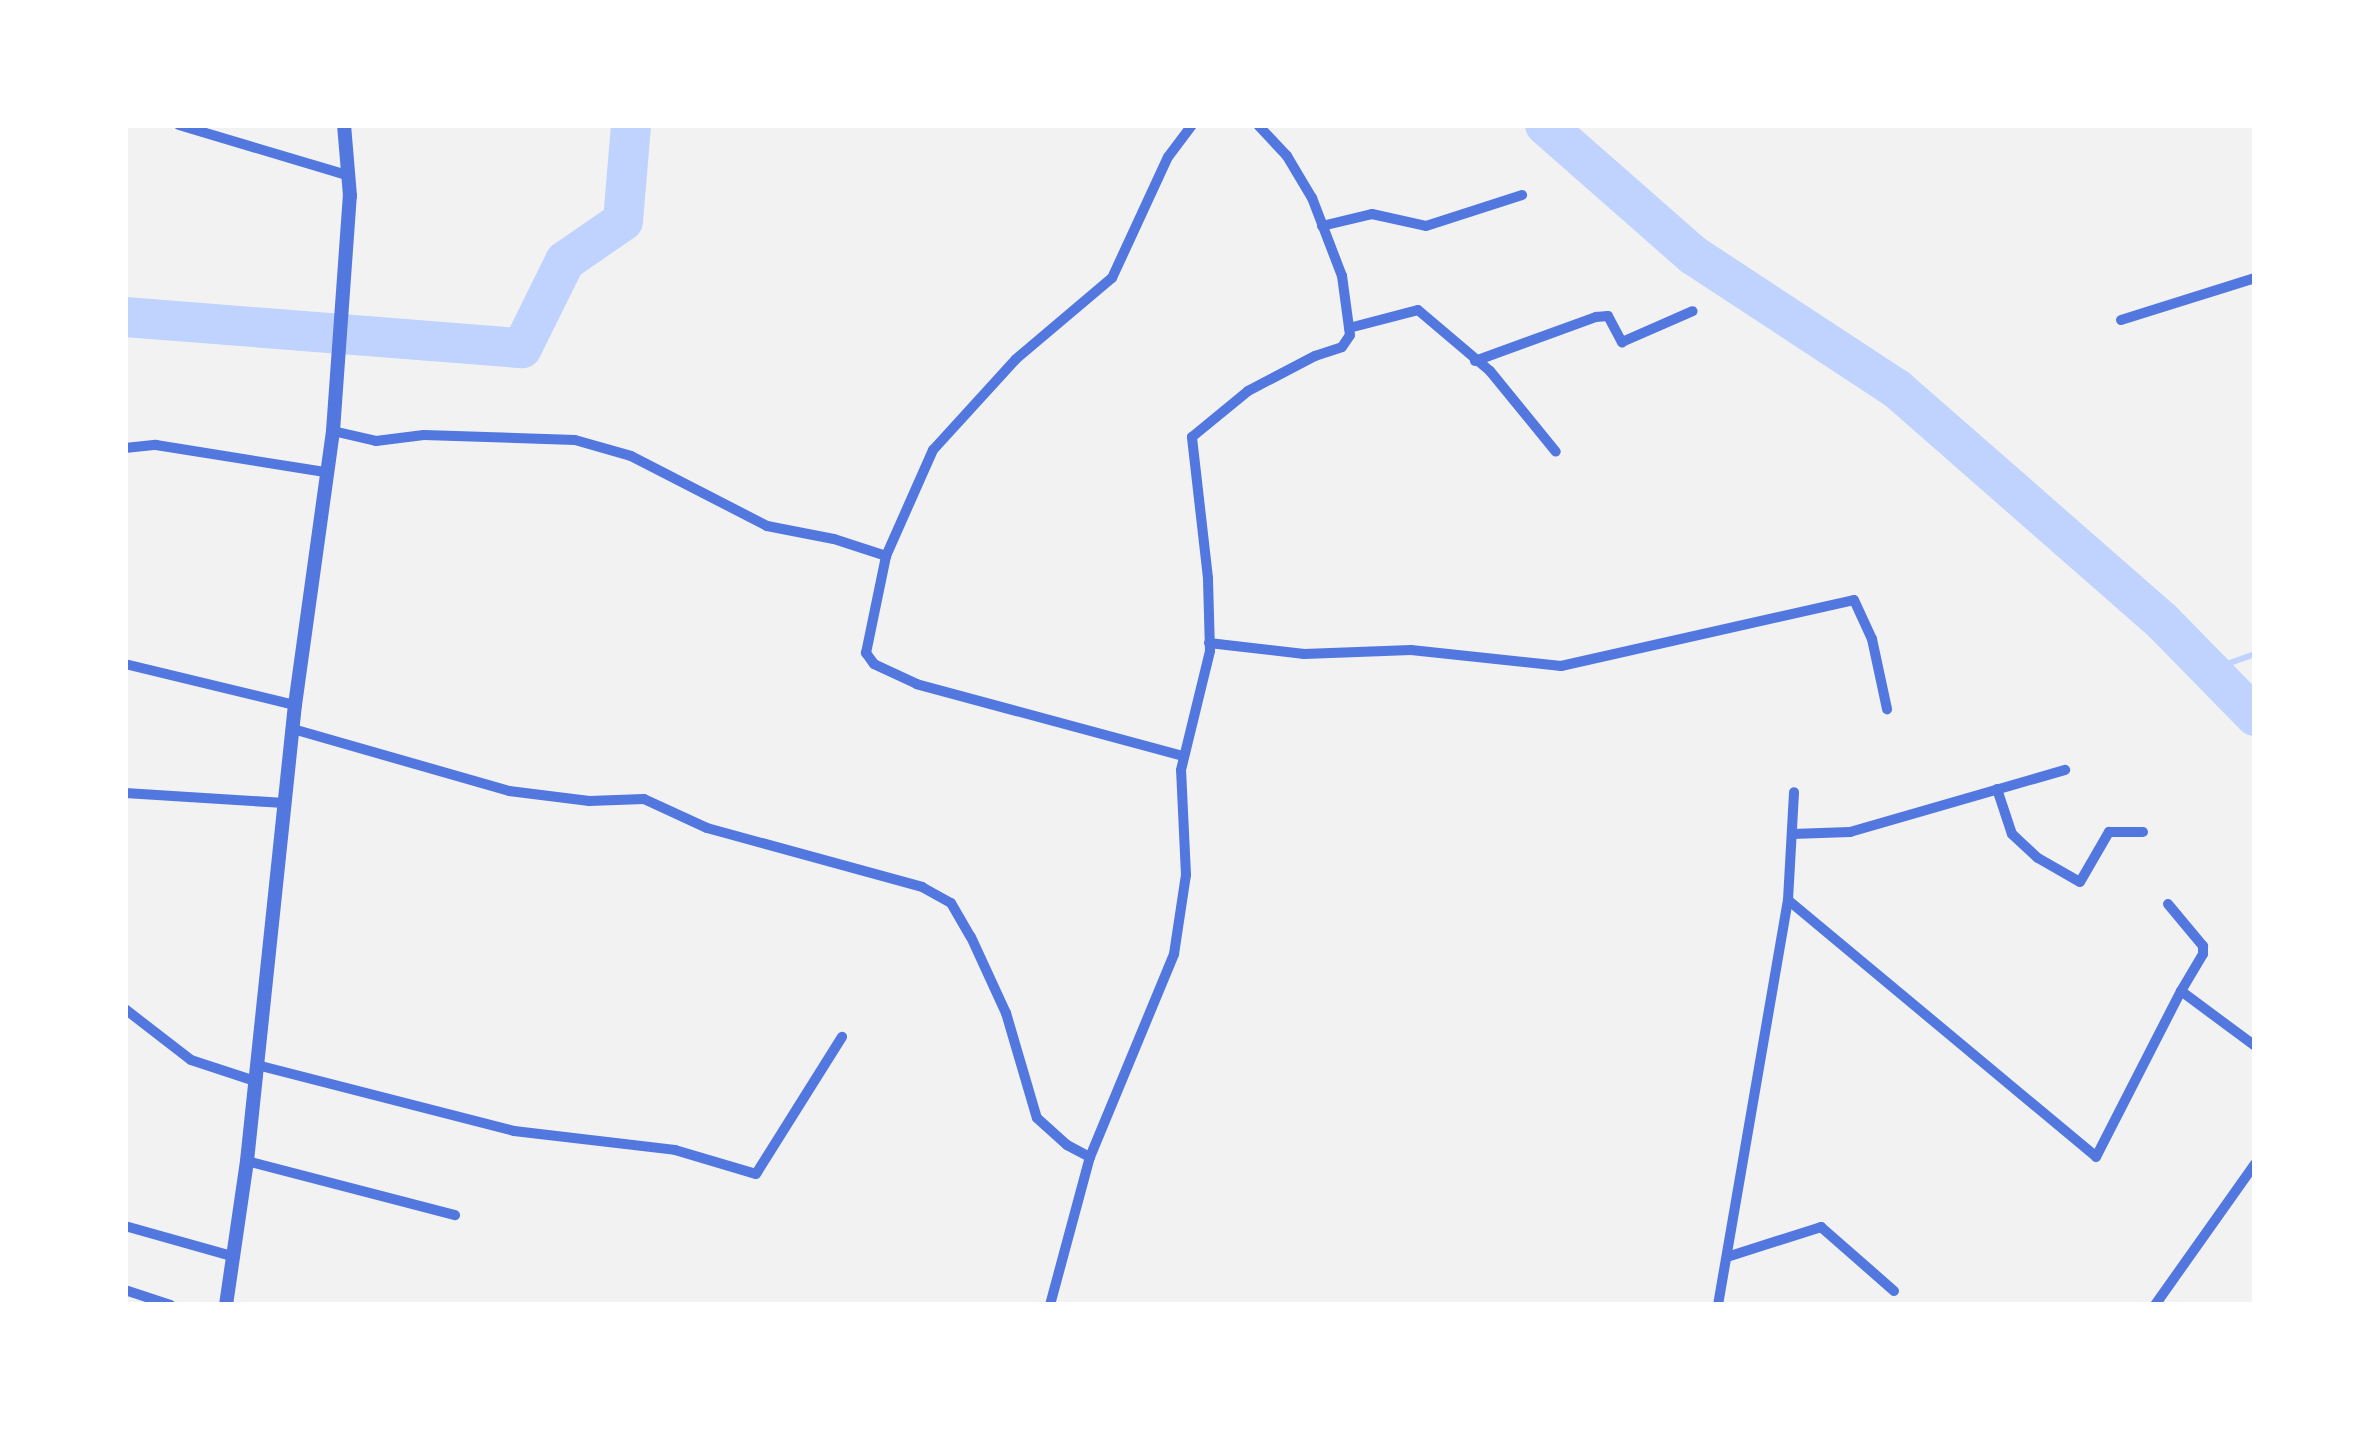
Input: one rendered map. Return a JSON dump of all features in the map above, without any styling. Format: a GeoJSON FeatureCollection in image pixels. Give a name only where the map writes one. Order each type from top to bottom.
{"type":"FeatureCollection","features":[{"type":"Feature","properties":{"kind":"street"},"geometry":{"type":"LineString","coordinates":[[178,125],[350,176]]}},
{"type":"Feature","properties":{"kind":"street"},"geometry":{"type":"LineString","coordinates":[[226,1305],[247,1161],[295,705],[333,431],[350,176],[344,125]]}},
{"type":"Feature","properties":{"kind":"street"},"geometry":{"type":"LineString","coordinates":[[1183,756],[918,684],[874,664],[866,654],[886,556],[932,450],[1016,359],[1112,278],[1168,157],[1192,125]]}},
{"type":"Feature","properties":{"kind":"street"},"geometry":{"type":"LineString","coordinates":[[1050,1305],[1090,1157],[1174,954],[1186,875],[1183,756],[1210,643],[1192,437],[1248,390],[1315,356],[1342,347],[1350,335],[1342,276],[1322,226],[1287,156],[1258,125]]}},
{"type":"Feature","properties":{"kind":"street"},"geometry":{"type":"LineString","coordinates":[[1322,226],[1372,214],[1426,226],[1522,195]]}},
{"type":"Feature","properties":{"kind":"street"},"geometry":{"type":"LineString","coordinates":[[2121,320],[2255,278]]}},
{"type":"Feature","properties":{"kind":"street"},"geometry":{"type":"LineString","coordinates":[[1349,328],[1418,310],[1490,371],[1556,452]]}},
{"type":"Feature","properties":{"kind":"street"},"geometry":{"type":"LineString","coordinates":[[1474,361],[1596,317],[1608,316],[1622,342],[1693,311]]}},
{"type":"Feature","properties":{"kind":"street"},"geometry":{"type":"LineString","coordinates":[[333,431],[376,442],[424,435],[575,440],[632,456],[767,526],[834,539],[886,556]]}},
{"type":"Feature","properties":{"kind":"street"},"geometry":{"type":"LineString","coordinates":[[125,448],[156,445],[325,472]]}},
{"type":"Feature","properties":{"kind":"street"},"geometry":{"type":"LineString","coordinates":[[1210,643],[1304,654],[1411,650],[1561,666],[1854,600],[1872,639],[1887,709]]}},
{"type":"Feature","properties":{"kind":"street"},"geometry":{"type":"LineString","coordinates":[[125,664],[295,705]]}},
{"type":"Feature","properties":{"kind":"street"},"geometry":{"type":"LineString","coordinates":[[293,729],[509,791],[589,800],[644,799],[706,828],[922,887],[951,903],[970,936],[1006,1013],[1037,1118],[1067,1145],[1090,1157]]}},
{"type":"Feature","properties":{"kind":"street"},"geometry":{"type":"LineString","coordinates":[[1792,834],[1850,832],[2065,770]]}},
{"type":"Feature","properties":{"kind":"street"},"geometry":{"type":"LineString","coordinates":[[1997,788],[2012,834],[2038,858],[2080,882],[2109,832],[2143,832]]}},
{"type":"Feature","properties":{"kind":"street"},"geometry":{"type":"LineString","coordinates":[[1718,1305],[1788,900],[1794,792]]}},
{"type":"Feature","properties":{"kind":"street"},"geometry":{"type":"LineString","coordinates":[[125,793],[285,803]]}},
{"type":"Feature","properties":{"kind":"street"},"geometry":{"type":"LineString","coordinates":[[1788,900],[2096,1157],[2203,954],[2203,946],[2168,904]]}},
{"type":"Feature","properties":{"kind":"street"},"geometry":{"type":"LineString","coordinates":[[2181,991],[2255,1046]]}},
{"type":"Feature","properties":{"kind":"street"},"geometry":{"type":"LineString","coordinates":[[125,1009],[191,1060],[256,1081]]}},
{"type":"Feature","properties":{"kind":"street"},"geometry":{"type":"LineString","coordinates":[[257,1064],[514,1131],[675,1150],[756,1174],[842,1038]]}},
{"type":"Feature","properties":{"kind":"street"},"geometry":{"type":"LineString","coordinates":[[247,1161],[455,1216]]}},
{"type":"Feature","properties":{"kind":"street"},"geometry":{"type":"LineString","coordinates":[[2155,1305],[2255,1164]]}},
{"type":"Feature","properties":{"kind":"street"},"geometry":{"type":"LineString","coordinates":[[125,1226],[235,1257]]}},
{"type":"Feature","properties":{"kind":"street"},"geometry":{"type":"LineString","coordinates":[[1726,1257],[1822,1226],[1894,1291]]}},
{"type":"Feature","properties":{"kind":"street"},"geometry":{"type":"LineString","coordinates":[[125,1290],[171,1305]]}},
{"type":"Feature","properties":{"kind":"waterway"},"geometry":{"type":"LineString","coordinates":[[125,317],[522,348],[565,261],[623,221],[631,125]]}},
{"type":"Feature","properties":{"kind":"waterway"},"geometry":{"type":"LineString","coordinates":[[1545,125],[1693,255],[1897,389],[2162,621],[2255,716]]}},
{"type":"Feature","properties":{"kind":"waterway"},"geometry":{"type":"LineString","coordinates":[[2210,670],[2255,654]]}}]}
